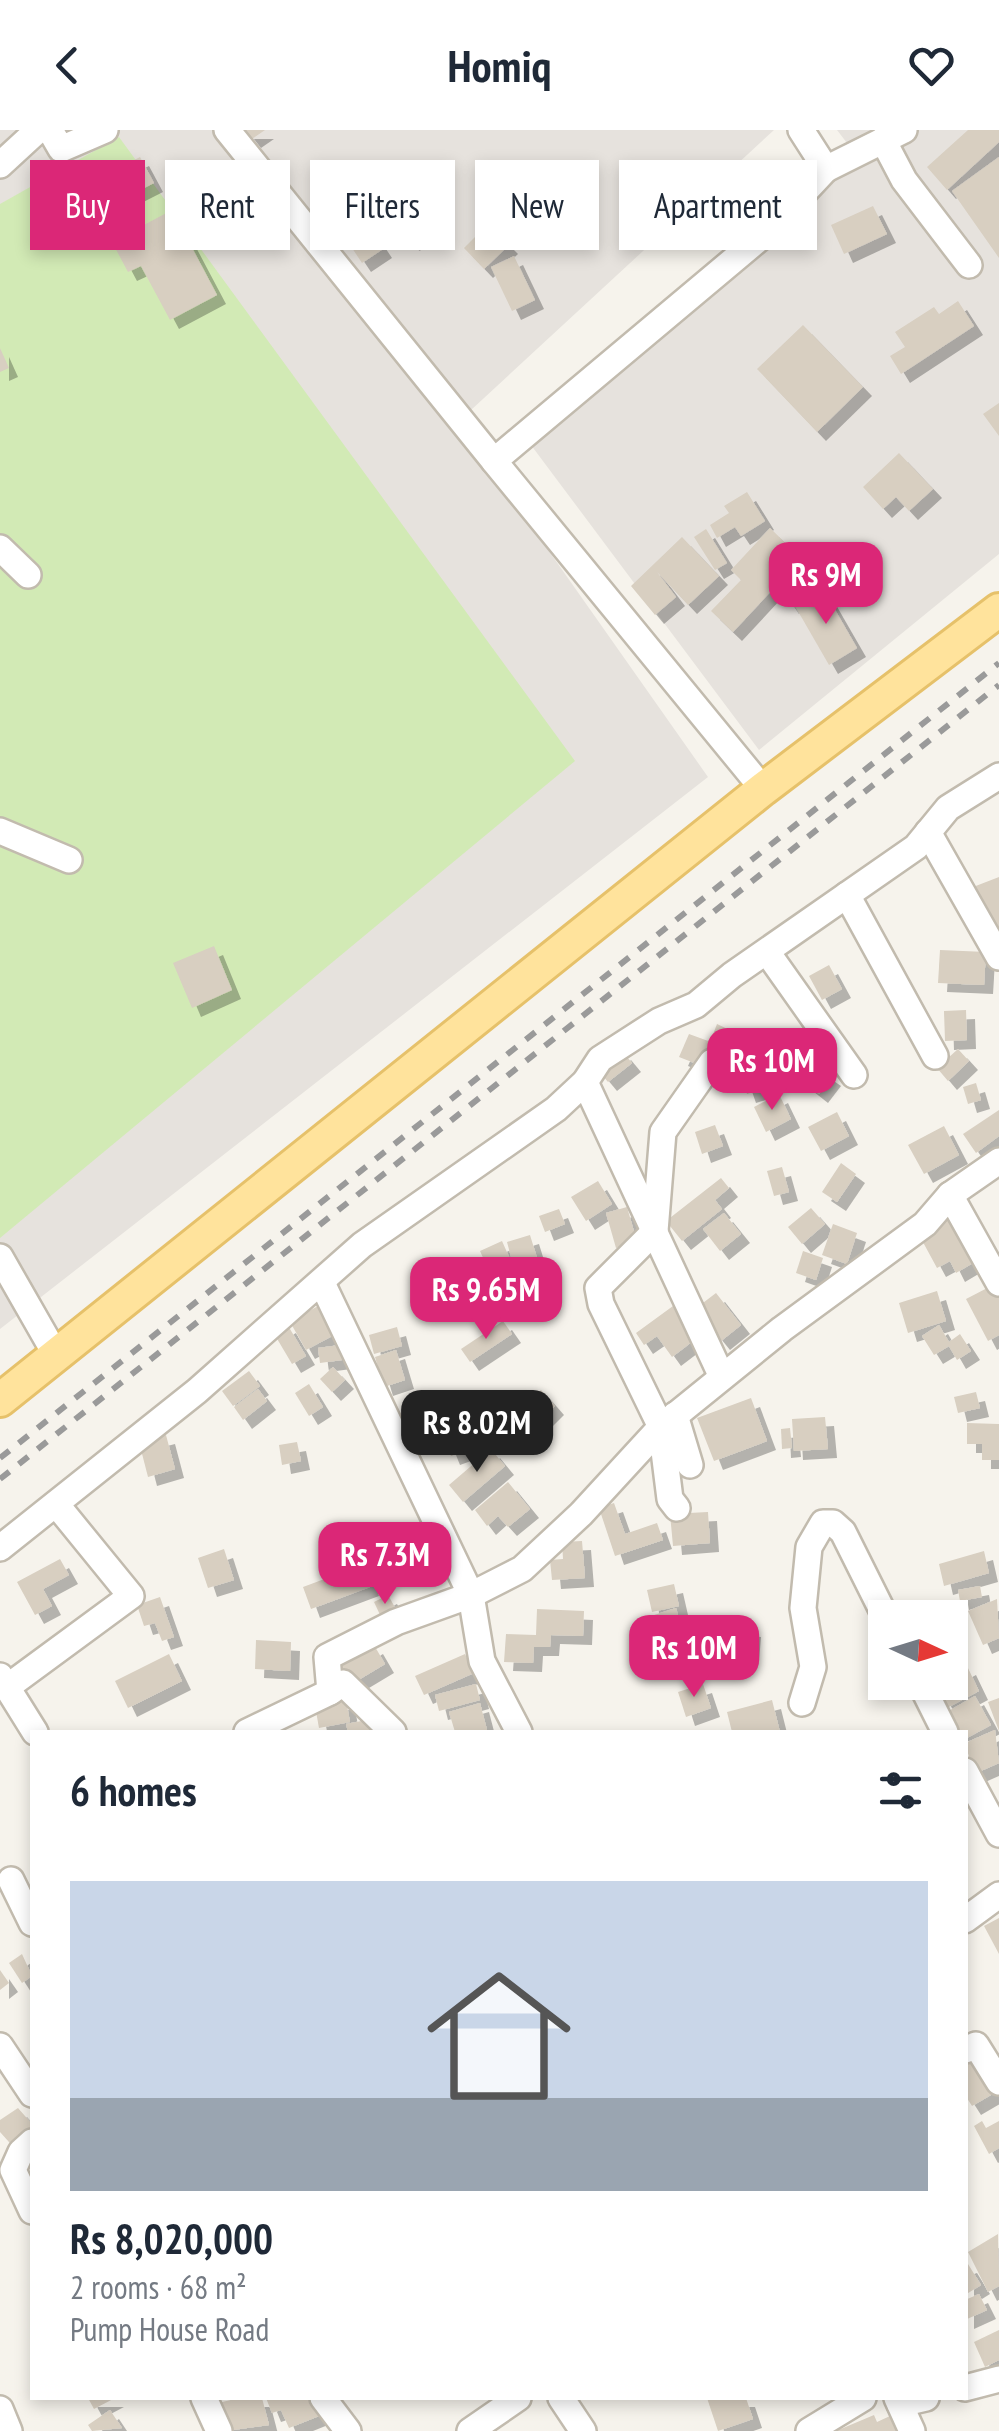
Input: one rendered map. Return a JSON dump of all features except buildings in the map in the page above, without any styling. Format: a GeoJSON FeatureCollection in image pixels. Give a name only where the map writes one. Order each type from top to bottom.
{"type":"FeatureCollection","features":[{"type":"Feature","properties":{"kind":"main road"},"geometry":{"type":"LineString","coordinates":[[0,1400],[763,788],[999,610]]}},
{"type":"Feature","properties":{"kind":"street"},"geometry":{"type":"LineString","coordinates":[[0,165],[38,130]]}},
{"type":"Feature","properties":{"kind":"street"},"geometry":{"type":"LineString","coordinates":[[50,130],[61,149],[105,130]]}},
{"type":"Feature","properties":{"kind":"street"},"geometry":{"type":"LineString","coordinates":[[227,130],[763,788]]}},
{"type":"Feature","properties":{"kind":"street"},"geometry":{"type":"LineString","coordinates":[[801,130],[826,169]]}},
{"type":"Feature","properties":{"kind":"street"},"geometry":{"type":"LineString","coordinates":[[494,460],[766,232],[826,169],[894,135],[904,180],[969,265]]}},
{"type":"Feature","properties":{"kind":"street"},"geometry":{"type":"LineString","coordinates":[[0,548],[28,575]]}},
{"type":"Feature","properties":{"kind":"street"},"geometry":{"type":"LineString","coordinates":[[0,1548],[362,1246],[556,1108],[585,1082],[600,1059],[659,1022],[696,1006],[916,847],[948,808],[999,776]]}},
{"type":"Feature","properties":{"kind":"street"},"geometry":{"type":"LineString","coordinates":[[0,831],[69,860]]}},
{"type":"Feature","properties":{"kind":"street"},"geometry":{"type":"LineString","coordinates":[[928,832],[999,957]]}},
{"type":"Feature","properties":{"kind":"street"},"geometry":{"type":"LineString","coordinates":[[847,895],[935,1056]]}},
{"type":"Feature","properties":{"kind":"street"},"geometry":{"type":"LineString","coordinates":[[767,952],[854,1076]]}},
{"type":"Feature","properties":{"kind":"street"},"geometry":{"type":"LineString","coordinates":[[690,1465],[601,1304],[598,1288],[655,1231],[663,1132],[712,1062]]}},
{"type":"Feature","properties":{"kind":"street"},"geometry":{"type":"LineString","coordinates":[[585,1082],[722,1377]]}},
{"type":"Feature","properties":{"kind":"street"},"geometry":{"type":"LineString","coordinates":[[330,1692],[327,1657],[396,1622],[472,1595],[522,1569],[581,1514],[668,1421],[924,1224],[950,1195],[999,1161]]}},
{"type":"Feature","properties":{"kind":"street"},"geometry":{"type":"LineString","coordinates":[[950,1195],[999,1283]]}},
{"type":"Feature","properties":{"kind":"street"},"geometry":{"type":"LineString","coordinates":[[0,1257],[56,1355]]}},
{"type":"Feature","properties":{"kind":"street"},"geometry":{"type":"LineString","coordinates":[[322,1283],[472,1595],[482,1661],[518,1730]]}},
{"type":"Feature","properties":{"kind":"street"},"geometry":{"type":"LineString","coordinates":[[668,1421],[670,1498],[677,1508]]}},
{"type":"Feature","properties":{"kind":"street"},"geometry":{"type":"LineString","coordinates":[[34,1730],[3,1682],[131,1596],[56,1504]]}},
{"type":"Feature","properties":{"kind":"street"},"geometry":{"type":"LineString","coordinates":[[802,1703],[813,1666],[803,1608],[809,1547],[823,1523],[833,1524],[843,1532],[877,1600]]}},
{"type":"Feature","properties":{"kind":"street"},"geometry":{"type":"LineString","coordinates":[[252,1730],[343,1682],[391,1730]]}},
{"type":"Feature","properties":{"kind":"street"},"geometry":{"type":"LineString","coordinates":[[929,1700],[944,1730]]}},
{"type":"Feature","properties":{"kind":"street"},"geometry":{"type":"LineString","coordinates":[[968,1777],[999,1834]]}},
{"type":"Feature","properties":{"kind":"street"},"geometry":{"type":"LineString","coordinates":[[14,1879],[30,1918]]}},
{"type":"Feature","properties":{"kind":"street"},"geometry":{"type":"LineString","coordinates":[[968,1918],[999,1896]]}},
{"type":"Feature","properties":{"kind":"street"},"geometry":{"type":"LineString","coordinates":[[968,2049],[976,2045],[999,2082]]}},
{"type":"Feature","properties":{"kind":"street"},"geometry":{"type":"LineString","coordinates":[[0,2046],[30,2091]]}},
{"type":"Feature","properties":{"kind":"street"},"geometry":{"type":"LineString","coordinates":[[30,2144],[15,2161],[13,2170],[30,2207]]}},
{"type":"Feature","properties":{"kind":"street"},"geometry":{"type":"LineString","coordinates":[[968,2387],[999,2379]]}},
{"type":"Feature","properties":{"kind":"street"},"geometry":{"type":"LineString","coordinates":[[205,2400],[219,2431]]}},
{"type":"Feature","properties":{"kind":"street"},"geometry":{"type":"LineString","coordinates":[[325,2400],[348,2431]]}},
{"type":"Feature","properties":{"kind":"street"},"geometry":{"type":"LineString","coordinates":[[470,2431],[515,2400]]}},
{"type":"Feature","properties":{"kind":"street"},"geometry":{"type":"LineString","coordinates":[[562,2400],[583,2431]]}},
{"type":"Feature","properties":{"kind":"street"},"geometry":{"type":"LineString","coordinates":[[810,2431],[860,2400]]}},
{"type":"Feature","properties":{"kind":"street"},"geometry":{"type":"LineString","coordinates":[[898,2401],[912,2431]]}},
{"type":"Feature","properties":{"kind":"street"},"geometry":{"type":"LineString","coordinates":[[0,2410],[9,2431]]}},
{"type":"Feature","properties":{"kind":"shaded area"},"geometry":{"type":"Polygon","coordinates":[[[0,130],[774,130],[742,160],[619,160],[619,250],[644,250],[458,422],[708,777],[0,1329],[0,130]]]}},
{"type":"Feature","properties":{"kind":"shaded area"},"geometry":{"type":"Polygon","coordinates":[[[837,130],[999,130],[999,554],[759,750],[525,437],[751,250],[817,250],[817,196],[860,160],[837,130]]]}},
{"type":"Feature","properties":{"kind":"green space"},"geometry":{"type":"Polygon","coordinates":[[[119,137],[136,160],[78,160],[119,137]]]}},
{"type":"Feature","properties":{"kind":"green space"},"geometry":{"type":"Polygon","coordinates":[[[145,173],[165,200],[165,250],[202,250],[575,761],[0,1238],[0,204],[30,187],[30,250],[145,250],[145,173]]]}},
{"type":"Feature","properties":{"kind":"railway"},"geometry":{"type":"LineString","coordinates":[[0,1458],[999,663]]}},
{"type":"Feature","properties":{"kind":"railway"},"geometry":{"type":"LineString","coordinates":[[0,1479],[999,685]]}}]}
